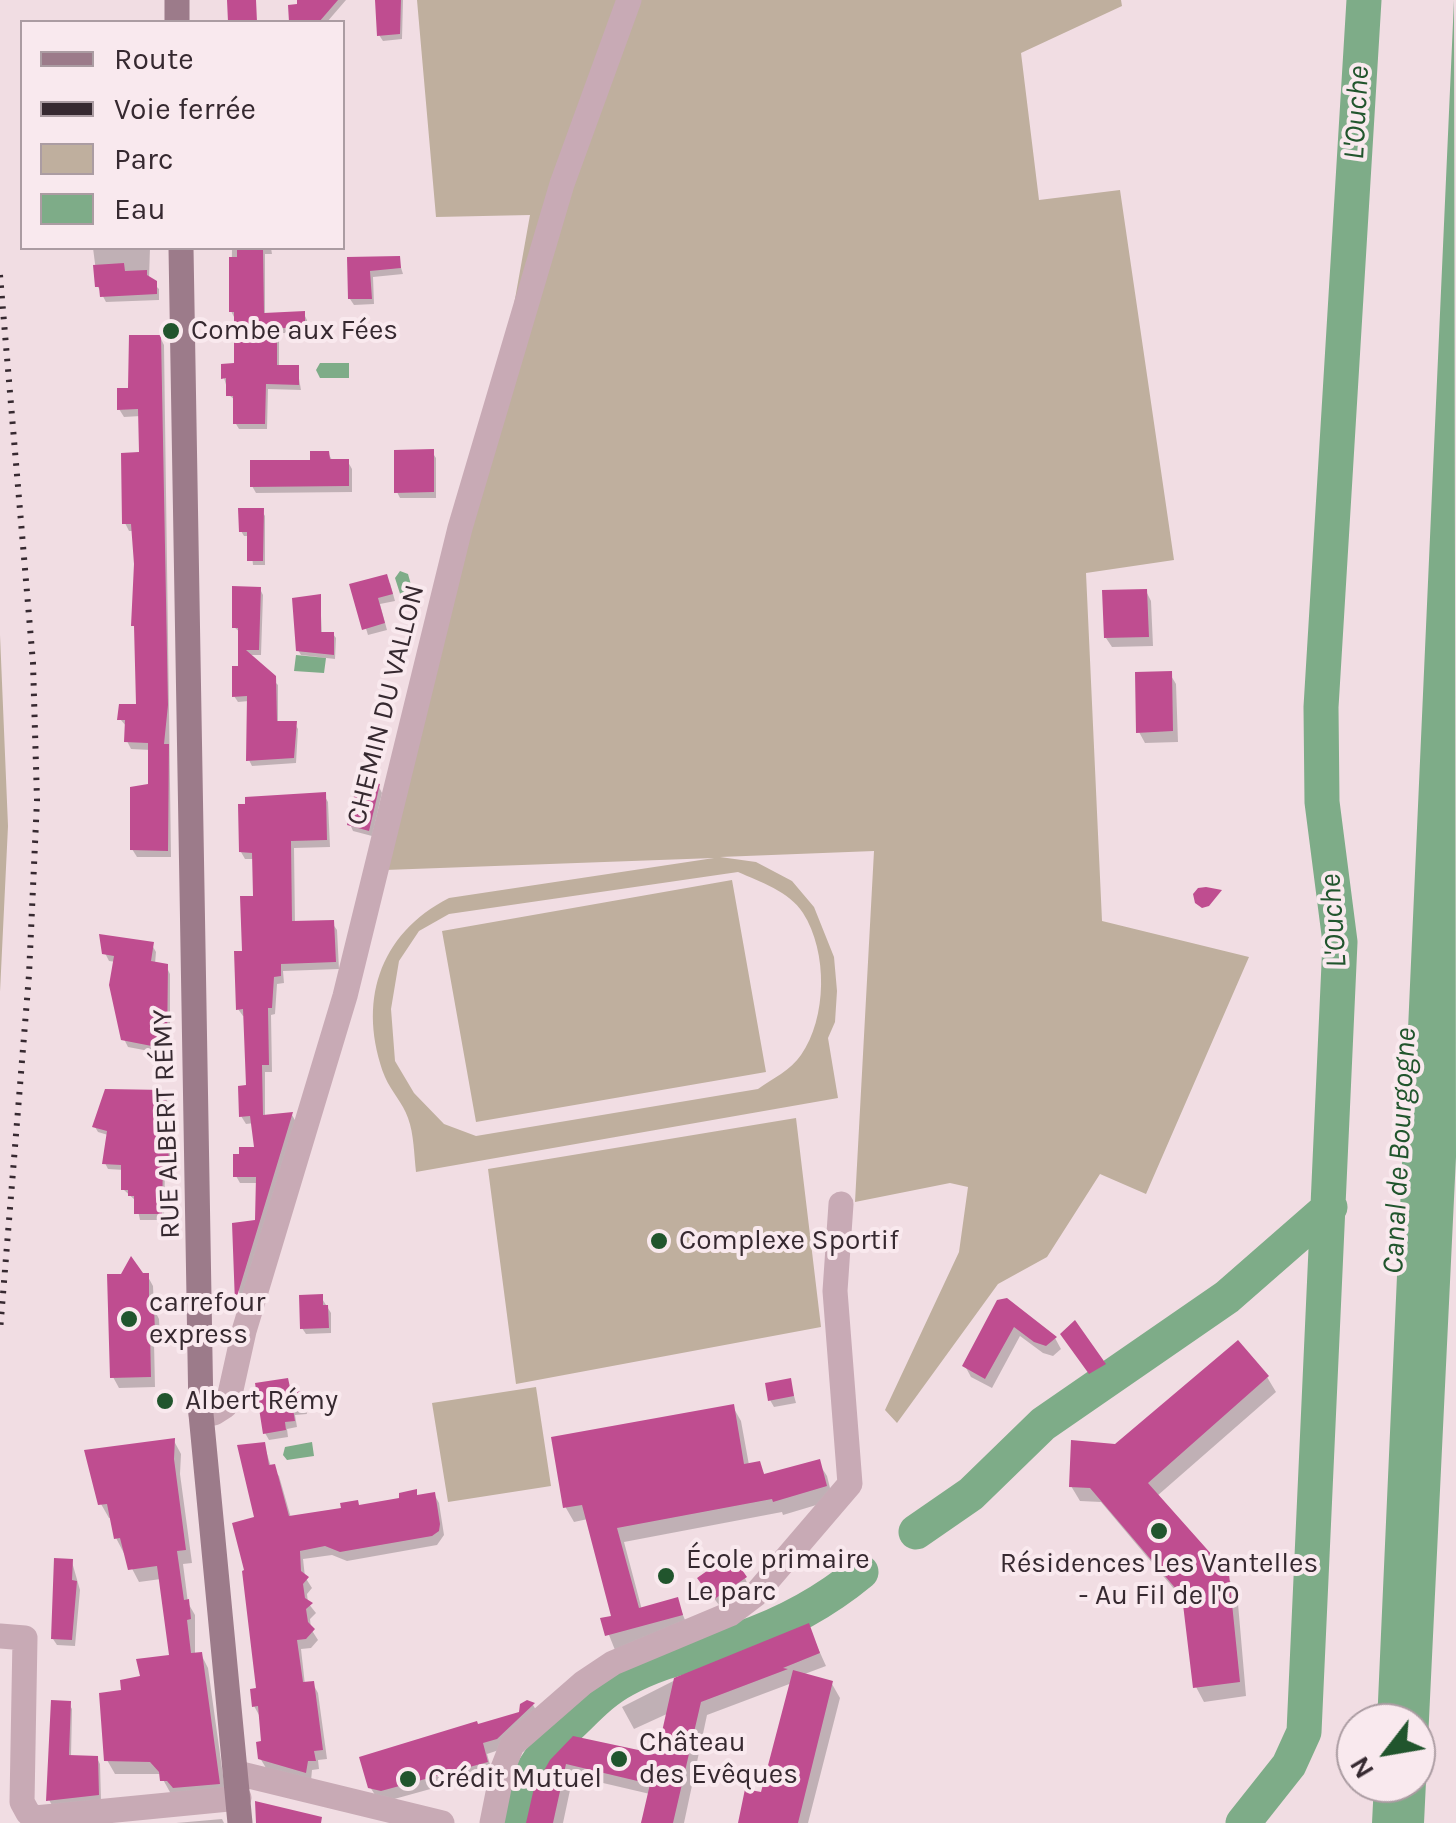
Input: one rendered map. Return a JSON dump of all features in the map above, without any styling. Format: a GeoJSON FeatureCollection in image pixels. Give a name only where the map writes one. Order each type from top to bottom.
{"type":"FeatureCollection","features":[{"type":"Feature","properties":{"kind":"main road","name":"RUE ALBERT RÉMY"},"geometry":{"type":"LineString","coordinates":[[181,250],[202,1414],[212,1558],[239,1798]]}},
{"type":"Feature","properties":{"kind":"street","name":"CHEMIN DU VALLON"},"geometry":{"type":"LineString","coordinates":[[202,1414],[225,1406],[230,1394],[244,1331],[345,996],[460,528],[562,184],[629,0]]}},
{"type":"Feature","properties":{"kind":"street"},"geometry":{"type":"LineString","coordinates":[[492,1823],[512,1745],[583,1683],[614,1662],[730,1614],[755,1595],[850,1484],[836,1336],[841,1204]]}},
{"type":"Feature","properties":{"kind":"street"},"geometry":{"type":"LineString","coordinates":[[0,1636],[25,1638],[22,1802],[35,1818],[239,1798],[442,1823]]}},
{"type":"Feature","properties":{"kind":"green space"},"geometry":{"type":"Polygon","coordinates":[[[417,0],[1121,0],[1122,6],[1021,53],[1039,200],[1120,190],[1174,560],[1086,573],[1102,921],[1249,957],[1146,1194],[1100,1174],[1047,1257],[998,1284],[897,1423],[885,1410],[959,1252],[968,1187],[950,1183],[855,1202],[874,851],[720,857],[756,862],[792,881],[814,907],[834,957],[835,1022],[828,1038],[838,1098],[416,1172],[410,1124],[385,1077],[373,1023],[380,974],[405,931],[449,898],[714,858],[385,870],[498,394],[530,215],[436,217],[417,0]],[[738,872],[449,914],[419,931],[399,961],[391,1009],[395,1061],[414,1093],[444,1124],[476,1136],[758,1089],[781,1074],[801,1055],[816,1023],[821,985],[817,946],[797,905],[782,893],[738,872]]]}},
{"type":"Feature","properties":{"kind":"green space"},"geometry":{"type":"Polygon","coordinates":[[[0,635],[8,826],[0,992],[0,635]]]}},
{"type":"Feature","properties":{"kind":"green space"},"geometry":{"type":"Polygon","coordinates":[[[732,880],[766,1072],[476,1122],[442,931],[732,880]]]}},
{"type":"Feature","properties":{"kind":"green space"},"geometry":{"type":"Polygon","coordinates":[[[796,1118],[821,1327],[516,1384],[488,1169],[796,1118]]]}},
{"type":"Feature","properties":{"kind":"green space"},"geometry":{"type":"Polygon","coordinates":[[[536,1387],[551,1486],[448,1502],[432,1403],[536,1387]]]}},
{"type":"Feature","properties":{"kind":"water"},"geometry":{"type":"Polygon","coordinates":[[[1454,0],[1456,1157],[1430,1703],[1378,1703],[1454,0]]]}},
{"type":"Feature","properties":{"kind":"water"},"geometry":{"type":"Polygon","coordinates":[[[320,363],[349,363],[349,378],[320,378],[316,370],[320,363]]]}},
{"type":"Feature","properties":{"kind":"water"},"geometry":{"type":"Polygon","coordinates":[[[400,571],[408,574],[415,599],[403,603],[395,578],[400,571]]]}},
{"type":"Feature","properties":{"kind":"water"},"geometry":{"type":"Polygon","coordinates":[[[296,655],[326,658],[324,673],[294,671],[296,655]]]}},
{"type":"Feature","properties":{"kind":"water"},"geometry":{"type":"Polygon","coordinates":[[[312,1442],[314,1456],[287,1460],[283,1455],[285,1447],[312,1442]]]}},
{"type":"Feature","properties":{"kind":"water"},"geometry":{"type":"Polygon","coordinates":[[[1373,1803],[1425,1803],[1424,1823],[1372,1823],[1373,1803]]]}},
{"type":"Feature","properties":{"kind":"building"},"geometry":{"type":"Polygon","coordinates":[[[227,0],[256,0],[257,20],[228,20],[227,0]]]}},
{"type":"Feature","properties":{"kind":"building"},"geometry":{"type":"Polygon","coordinates":[[[297,0],[338,0],[321,20],[289,20],[288,5],[297,4],[297,0]]]}},
{"type":"Feature","properties":{"kind":"building"},"geometry":{"type":"Polygon","coordinates":[[[375,0],[401,0],[400,34],[377,36],[375,0]]]}},
{"type":"Feature","properties":{"kind":"building"},"geometry":{"type":"Polygon","coordinates":[[[237,250],[263,250],[264,313],[305,311],[305,328],[277,328],[277,365],[299,365],[299,385],[266,384],[265,424],[233,424],[233,396],[226,396],[226,378],[221,379],[221,364],[234,363],[229,257],[237,257],[237,250]]]}},
{"type":"Feature","properties":{"kind":"building"},"geometry":{"type":"Polygon","coordinates":[[[400,256],[401,268],[370,271],[372,299],[348,299],[347,257],[400,256]]]}},
{"type":"Feature","properties":{"kind":"building"},"geometry":{"type":"Polygon","coordinates":[[[124,263],[125,271],[147,270],[147,275],[157,281],[157,294],[100,297],[93,265],[124,263]]]}},
{"type":"Feature","properties":{"kind":"building"},"geometry":{"type":"Polygon","coordinates":[[[129,335],[161,335],[168,851],[130,850],[130,787],[148,784],[148,743],[124,742],[125,720],[117,720],[119,704],[136,704],[131,626],[134,564],[131,524],[122,524],[121,453],[139,452],[138,409],[117,410],[117,388],[128,388],[129,335]]]}},
{"type":"Feature","properties":{"kind":"building"},"geometry":{"type":"Polygon","coordinates":[[[434,449],[434,492],[394,493],[394,450],[434,449]]]}},
{"type":"Feature","properties":{"kind":"building"},"geometry":{"type":"Polygon","coordinates":[[[310,451],[329,451],[330,459],[349,459],[349,486],[250,487],[250,460],[310,460],[310,451]]]}},
{"type":"Feature","properties":{"kind":"building"},"geometry":{"type":"Polygon","coordinates":[[[238,508],[264,508],[263,561],[247,561],[247,532],[239,532],[238,508]]]}},
{"type":"Feature","properties":{"kind":"building"},"geometry":{"type":"Polygon","coordinates":[[[387,574],[393,594],[378,598],[385,623],[362,630],[349,584],[387,574]]]}},
{"type":"Feature","properties":{"kind":"building"},"geometry":{"type":"Polygon","coordinates":[[[232,586],[261,587],[259,650],[246,650],[276,676],[277,721],[297,721],[294,758],[246,761],[247,696],[232,697],[232,666],[238,666],[238,628],[232,628],[232,586]]]}},
{"type":"Feature","properties":{"kind":"building"},"geometry":{"type":"Polygon","coordinates":[[[1147,589],[1149,637],[1104,638],[1102,590],[1147,589]]]}},
{"type":"Feature","properties":{"kind":"building"},"geometry":{"type":"Polygon","coordinates":[[[321,594],[321,632],[334,632],[334,655],[296,651],[292,598],[321,594]]]}},
{"type":"Feature","properties":{"kind":"building"},"geometry":{"type":"Polygon","coordinates":[[[1172,671],[1173,731],[1136,733],[1135,672],[1172,671]]]}},
{"type":"Feature","properties":{"kind":"building"},"geometry":{"type":"Polygon","coordinates":[[[358,779],[380,784],[369,831],[347,825],[358,779]]]}},
{"type":"Feature","properties":{"kind":"building"},"geometry":{"type":"Polygon","coordinates":[[[326,792],[327,840],[291,841],[292,921],[334,920],[336,962],[281,964],[281,976],[274,977],[272,1008],[268,1008],[269,1065],[262,1065],[263,1115],[293,1112],[235,1303],[232,1223],[255,1220],[256,1177],[233,1177],[233,1154],[239,1154],[239,1147],[254,1147],[250,1116],[239,1117],[238,1086],[246,1085],[243,1009],[236,1010],[234,951],[242,951],[240,896],[253,896],[252,853],[239,852],[238,804],[245,804],[245,797],[326,792]]]}},
{"type":"Feature","properties":{"kind":"building"},"geometry":{"type":"Polygon","coordinates":[[[1206,887],[1222,890],[1209,906],[1202,908],[1195,903],[1193,894],[1206,887]]]}},
{"type":"Feature","properties":{"kind":"building"},"geometry":{"type":"Polygon","coordinates":[[[99,934],[154,942],[151,961],[168,964],[167,1049],[121,1040],[109,985],[114,956],[102,954],[99,934]]]}},
{"type":"Feature","properties":{"kind":"building"},"geometry":{"type":"Polygon","coordinates":[[[105,1089],[165,1090],[169,1161],[163,1161],[162,1214],[134,1214],[134,1196],[121,1190],[121,1165],[102,1164],[107,1131],[92,1127],[105,1089]]]}},
{"type":"Feature","properties":{"kind":"building","name":"carrefour express"},"geometry":{"type":"Polygon","coordinates":[[[131,1256],[143,1273],[149,1273],[149,1306],[154,1306],[155,1332],[150,1332],[151,1377],[110,1378],[107,1274],[121,1274],[131,1256]]]}},
{"type":"Feature","properties":{"kind":"building"},"geometry":{"type":"Polygon","coordinates":[[[323,1294],[323,1305],[328,1305],[329,1328],[300,1329],[299,1295],[323,1294]]]}},
{"type":"Feature","properties":{"kind":"building"},"geometry":{"type":"Polygon","coordinates":[[[1007,1298],[1057,1337],[1046,1346],[1014,1327],[985,1379],[962,1366],[997,1300],[1007,1298]]]}},
{"type":"Feature","properties":{"kind":"building"},"geometry":{"type":"Polygon","coordinates":[[[1075,1320],[1106,1364],[1089,1374],[1060,1334],[1075,1320]]]}},
{"type":"Feature","properties":{"kind":"building","name":"Résidences Les Vantelles - Au Fil de l'O"},"geometry":{"type":"Polygon","coordinates":[[[1238,1340],[1269,1376],[1148,1483],[1229,1574],[1240,1682],[1193,1688],[1182,1596],[1090,1488],[1069,1487],[1071,1440],[1115,1444],[1238,1340]]]}},
{"type":"Feature","properties":{"kind":"building"},"geometry":{"type":"Polygon","coordinates":[[[288,1378],[291,1392],[302,1391],[305,1407],[293,1409],[295,1421],[285,1422],[286,1430],[263,1434],[255,1383],[288,1378]]]}},
{"type":"Feature","properties":{"kind":"building"},"geometry":{"type":"Polygon","coordinates":[[[791,1378],[794,1396],[768,1401],[765,1383],[791,1378]]]}},
{"type":"Feature","properties":{"kind":"building"},"geometry":{"type":"Polygon","coordinates":[[[734,1404],[744,1464],[760,1461],[764,1474],[820,1459],[827,1486],[773,1502],[772,1499],[617,1528],[639,1608],[678,1597],[683,1615],[605,1636],[600,1618],[611,1616],[582,1505],[563,1508],[551,1437],[734,1404]]]}},
{"type":"Feature","properties":{"kind":"building"},"geometry":{"type":"Polygon","coordinates":[[[175,1438],[174,1459],[186,1550],[177,1551],[184,1600],[189,1599],[191,1653],[202,1652],[220,1784],[173,1788],[167,1781],[160,1781],[159,1772],[150,1762],[104,1761],[99,1693],[121,1690],[120,1680],[140,1676],[136,1659],[169,1655],[157,1566],[128,1570],[120,1538],[114,1539],[107,1504],[98,1505],[84,1450],[175,1438]]]}},
{"type":"Feature","properties":{"kind":"building"},"geometry":{"type":"Polygon","coordinates":[[[265,1442],[269,1465],[275,1464],[289,1516],[341,1508],[340,1503],[358,1500],[359,1505],[399,1498],[399,1493],[417,1489],[417,1495],[435,1492],[440,1524],[439,1531],[432,1536],[340,1552],[325,1546],[300,1551],[301,1571],[309,1577],[303,1584],[305,1598],[313,1603],[306,1609],[308,1622],[315,1629],[306,1639],[297,1640],[303,1682],[314,1681],[323,1750],[314,1751],[316,1761],[308,1761],[306,1773],[258,1759],[256,1742],[261,1741],[258,1706],[252,1707],[250,1689],[256,1688],[244,1570],[232,1523],[254,1517],[237,1445],[265,1442]]]}},
{"type":"Feature","properties":{"kind":"building"},"geometry":{"type":"Polygon","coordinates":[[[731,1554],[747,1577],[713,1600],[697,1578],[731,1554]]]}},
{"type":"Feature","properties":{"kind":"building"},"geometry":{"type":"Polygon","coordinates":[[[54,1558],[73,1559],[72,1580],[77,1581],[72,1640],[51,1639],[54,1558]]]}},
{"type":"Feature","properties":{"kind":"building","name":"Château des Evêques"},"geometry":{"type":"Polygon","coordinates":[[[809,1623],[820,1653],[701,1702],[673,1823],[641,1823],[650,1784],[566,1764],[553,1823],[526,1823],[534,1788],[550,1760],[573,1736],[657,1754],[674,1678],[809,1623]]]}},
{"type":"Feature","properties":{"kind":"building"},"geometry":{"type":"Polygon","coordinates":[[[793,1670],[833,1681],[798,1823],[738,1823],[745,1789],[761,1792],[793,1670]]]}},
{"type":"Feature","properties":{"kind":"building"},"geometry":{"type":"Polygon","coordinates":[[[51,1700],[71,1701],[69,1755],[98,1756],[99,1795],[46,1801],[51,1700]]]}},
{"type":"Feature","properties":{"kind":"building"},"geometry":{"type":"Polygon","coordinates":[[[527,1700],[535,1703],[497,1739],[483,1743],[488,1762],[381,1791],[368,1788],[359,1757],[519,1712],[520,1704],[527,1700]]]}},
{"type":"Feature","properties":{"kind":"building"},"geometry":{"type":"Polygon","coordinates":[[[255,1801],[322,1817],[321,1823],[256,1823],[255,1801]]]}},
{"type":"Feature","properties":{"kind":"waterway","name":"L'Ouche"},"geometry":{"type":"LineString","coordinates":[[1243,1823],[1289,1765],[1304,1732],[1340,942],[1322,802],[1321,707],[1364,0]]}},
{"type":"Feature","properties":{"kind":"waterway"},"geometry":{"type":"LineString","coordinates":[[916,1532],[971,1494],[1043,1424],[1227,1297],[1330,1207]]}},
{"type":"Feature","properties":{"kind":"waterway"},"geometry":{"type":"LineString","coordinates":[[515,1823],[522,1794],[541,1758],[609,1689],[652,1667],[773,1626],[819,1602],[861,1572]]}},
{"type":"Feature","properties":{"kind":"railway"},"geometry":{"type":"LineString","coordinates":[[0,275],[33,663],[37,800],[29,975],[0,1331]]}},
{"type":"Feature","properties":{"kind":"place","name":"Combe aux Fées"},"geometry":{"type":"Point","coordinates":[171,331]}},
{"type":"Feature","properties":{"kind":"place","name":"Complexe Sportif"},"geometry":{"type":"Point","coordinates":[659,1241]}},
{"type":"Feature","properties":{"kind":"place","name":"carrefour express"},"geometry":{"type":"Point","coordinates":[129,1319]}},
{"type":"Feature","properties":{"kind":"place","name":"Albert Rémy"},"geometry":{"type":"Point","coordinates":[165,1401]}},
{"type":"Feature","properties":{"kind":"place","name":"Résidences Les Vantelles - Au Fil de l'O"},"geometry":{"type":"Point","coordinates":[1159,1531]}},
{"type":"Feature","properties":{"kind":"place","name":"École primaire Le parc"},"geometry":{"type":"Point","coordinates":[666,1576]}},
{"type":"Feature","properties":{"kind":"place","name":"Château des Evêques"},"geometry":{"type":"Point","coordinates":[619,1759]}},
{"type":"Feature","properties":{"kind":"place","name":"Crédit Mutuel"},"geometry":{"type":"Point","coordinates":[408,1779]}},
{"type":"Feature","properties":{"kind":"water label","name":"Canal de Bourgogne"},"geometry":{"type":"Point","coordinates":[1400,1151]}}]}
